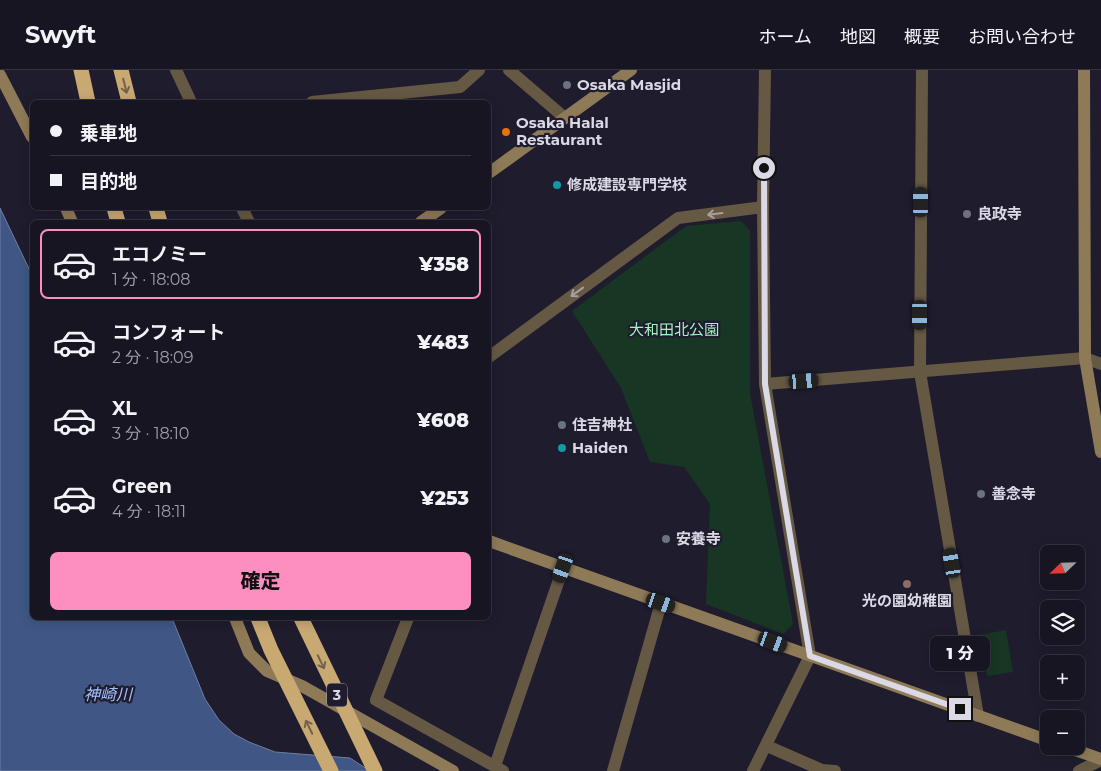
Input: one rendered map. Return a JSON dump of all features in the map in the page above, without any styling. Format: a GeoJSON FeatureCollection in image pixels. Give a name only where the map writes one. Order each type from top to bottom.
{"type":"FeatureCollection","features":[{"type":"Feature","properties":{"kind":"highway"},"geometry":{"type":"LineString","coordinates":[[81,70],[88,100]]}},
{"type":"Feature","properties":{"kind":"highway"},"geometry":{"type":"LineString","coordinates":[[121,70],[128,100]]}},
{"type":"Feature","properties":{"kind":"highway"},"geometry":{"type":"LineString","coordinates":[[259,620],[271,650],[331,771]]}},
{"type":"Feature","properties":{"kind":"highway","name":"3"},"geometry":{"type":"LineString","coordinates":[[302,620],[375,771]]}},
{"type":"Feature","properties":{"kind":"street"},"geometry":{"type":"LineString","coordinates":[[176,70],[190,100]]}},
{"type":"Feature","properties":{"kind":"street"},"geometry":{"type":"LineString","coordinates":[[332,100],[460,87],[479,70]]}},
{"type":"Feature","properties":{"kind":"street"},"geometry":{"type":"LineString","coordinates":[[509,70],[565,118]]}},
{"type":"Feature","properties":{"kind":"street"},"geometry":{"type":"LineString","coordinates":[[491,172],[631,70]]}},
{"type":"Feature","properties":{"kind":"street"},"geometry":{"type":"LineString","coordinates":[[754,771],[810,656],[765,384],[763,207],[765,70]]}},
{"type":"Feature","properties":{"kind":"street"},"geometry":{"type":"LineString","coordinates":[[922,70],[920,372],[978,716]]}},
{"type":"Feature","properties":{"kind":"street"},"geometry":{"type":"LineString","coordinates":[[1084,70],[1085,358],[1101,452]]}},
{"type":"Feature","properties":{"kind":"street"},"geometry":{"type":"LineString","coordinates":[[0,75],[30,133]]}},
{"type":"Feature","properties":{"kind":"street"},"geometry":{"type":"LineString","coordinates":[[491,356],[678,218],[763,207]]}},
{"type":"Feature","properties":{"kind":"street"},"geometry":{"type":"LineString","coordinates":[[424,220],[438,210]]}},
{"type":"Feature","properties":{"kind":"street"},"geometry":{"type":"LineString","coordinates":[[765,384],[1085,358],[1101,364]]}},
{"type":"Feature","properties":{"kind":"street"},"geometry":{"type":"LineString","coordinates":[[491,542],[1040,738]]}},
{"type":"Feature","properties":{"kind":"street"},"geometry":{"type":"LineString","coordinates":[[407,620],[376,700],[499,769],[563,568]]}},
{"type":"Feature","properties":{"kind":"street"},"geometry":{"type":"LineString","coordinates":[[613,771],[661,603]]}},
{"type":"Feature","properties":{"kind":"street"},"geometry":{"type":"LineString","coordinates":[[236,620],[250,653],[267,671],[302,686],[454,771]]}},
{"type":"Feature","properties":{"kind":"street"},"geometry":{"type":"LineString","coordinates":[[767,746],[822,770],[835,771]]}},
{"type":"Feature","properties":{"kind":"street"},"geometry":{"type":"LineString","coordinates":[[1085,753],[1101,759]]}},
{"type":"Feature","properties":{"kind":"street"},"geometry":{"type":"LineString","coordinates":[[1078,771],[1101,759]]}},
{"type":"Feature","properties":{"kind":"green space","name":"大和田北公園"},"geometry":{"type":"Polygon","coordinates":[[[741,221],[750,230],[750,393],[793,624],[783,634],[706,604],[710,504],[684,467],[650,462],[621,388],[572,311],[686,226],[741,221]]]}},
{"type":"Feature","properties":{"kind":"green space"},"geometry":{"type":"Polygon","coordinates":[[[1006,630],[1013,672],[987,676],[979,635],[1006,630]]]}},
{"type":"Feature","properties":{"kind":"water","name":"神崎川"},"geometry":{"type":"Polygon","coordinates":[[[0,208],[30,271],[30,620],[173,620],[205,699],[219,720],[234,734],[275,752],[350,758],[370,771],[0,771],[0,208]]]}},
{"type":"Feature","properties":{"kind":"place","name":"Osaka Masjid"},"geometry":{"type":"Point","coordinates":[567,85]}},
{"type":"Feature","properties":{"kind":"place","name":"Osaka Halal Restaurant"},"geometry":{"type":"Point","coordinates":[506,132]}},
{"type":"Feature","properties":{"kind":"place","name":"修成建設専門学校"},"geometry":{"type":"Point","coordinates":[557,185]}},
{"type":"Feature","properties":{"kind":"place","name":"良政寺"},"geometry":{"type":"Point","coordinates":[967,214]}},
{"type":"Feature","properties":{"kind":"place","name":"住吉神社"},"geometry":{"type":"Point","coordinates":[562,425]}},
{"type":"Feature","properties":{"kind":"place","name":"Haiden"},"geometry":{"type":"Point","coordinates":[562,448]}},
{"type":"Feature","properties":{"kind":"place","name":"善念寺"},"geometry":{"type":"Point","coordinates":[981,494]}},
{"type":"Feature","properties":{"kind":"place","name":"安養寺"},"geometry":{"type":"Point","coordinates":[666,539]}},
{"type":"Feature","properties":{"kind":"place","name":"光の園幼稚園"},"geometry":{"type":"Point","coordinates":[907,584]}},
{"type":"Feature","properties":{"kind":"route"},"geometry":{"type":"LineString","coordinates":[[764,168],[765,384],[810,656],[960,709]]}}]}
